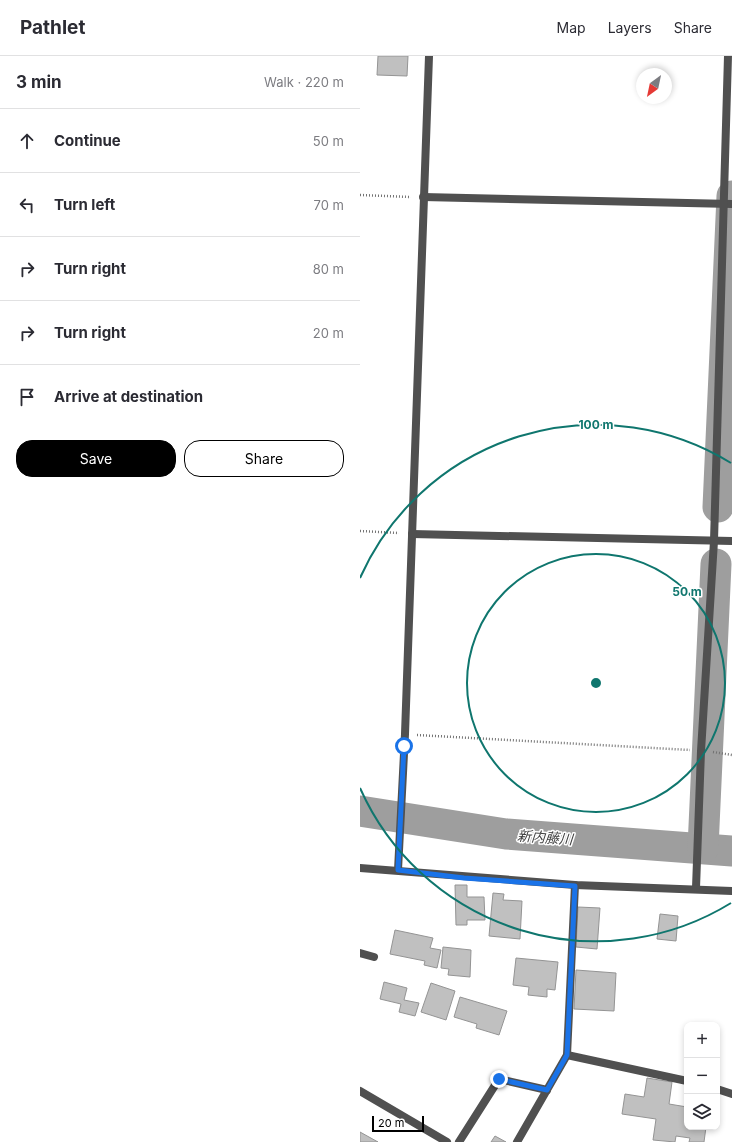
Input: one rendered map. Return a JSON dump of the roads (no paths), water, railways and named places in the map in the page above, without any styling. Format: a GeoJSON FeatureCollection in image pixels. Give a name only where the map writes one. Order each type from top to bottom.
{"type":"FeatureCollection","features":[{"type":"Feature","properties":{"kind":"street"},"geometry":{"type":"LineString","coordinates":[[398,870],[405,734],[429,56]]}},
{"type":"Feature","properties":{"kind":"street"},"geometry":{"type":"LineString","coordinates":[[696,888],[701,751],[714,541],[722,204],[728,56]]}},
{"type":"Feature","properties":{"kind":"street"},"geometry":{"type":"LineString","coordinates":[[423,197],[732,204]]}},
{"type":"Feature","properties":{"kind":"street"},"geometry":{"type":"LineString","coordinates":[[412,534],[732,541]]}},
{"type":"Feature","properties":{"kind":"street"},"geometry":{"type":"LineString","coordinates":[[360,868],[398,870],[464,878],[575,886],[732,890]]}},
{"type":"Feature","properties":{"kind":"street"},"geometry":{"type":"LineString","coordinates":[[517,1142],[567,1055],[575,886]]}},
{"type":"Feature","properties":{"kind":"street"},"geometry":{"type":"LineString","coordinates":[[360,954],[374,957]]}},
{"type":"Feature","properties":{"kind":"street"},"geometry":{"type":"LineString","coordinates":[[567,1055],[684,1079]]}},
{"type":"Feature","properties":{"kind":"street"},"geometry":{"type":"LineString","coordinates":[[459,1142],[499,1079],[547,1090]]}},
{"type":"Feature","properties":{"kind":"street"},"geometry":{"type":"LineString","coordinates":[[720,1090],[732,1094]]}},
{"type":"Feature","properties":{"kind":"street"},"geometry":{"type":"LineString","coordinates":[[360,1091],[447,1142]]}},
{"type":"Feature","properties":{"kind":"waterway"},"geometry":{"type":"LineString","coordinates":[[718,507],[732,196]]}},
{"type":"Feature","properties":{"kind":"waterway"},"geometry":{"type":"LineString","coordinates":[[703,848],[716,564]]}},
{"type":"Feature","properties":{"kind":"waterway","name":"新内藤川"},"geometry":{"type":"LineString","coordinates":[[360,811],[506,834],[732,851]]}}]}
